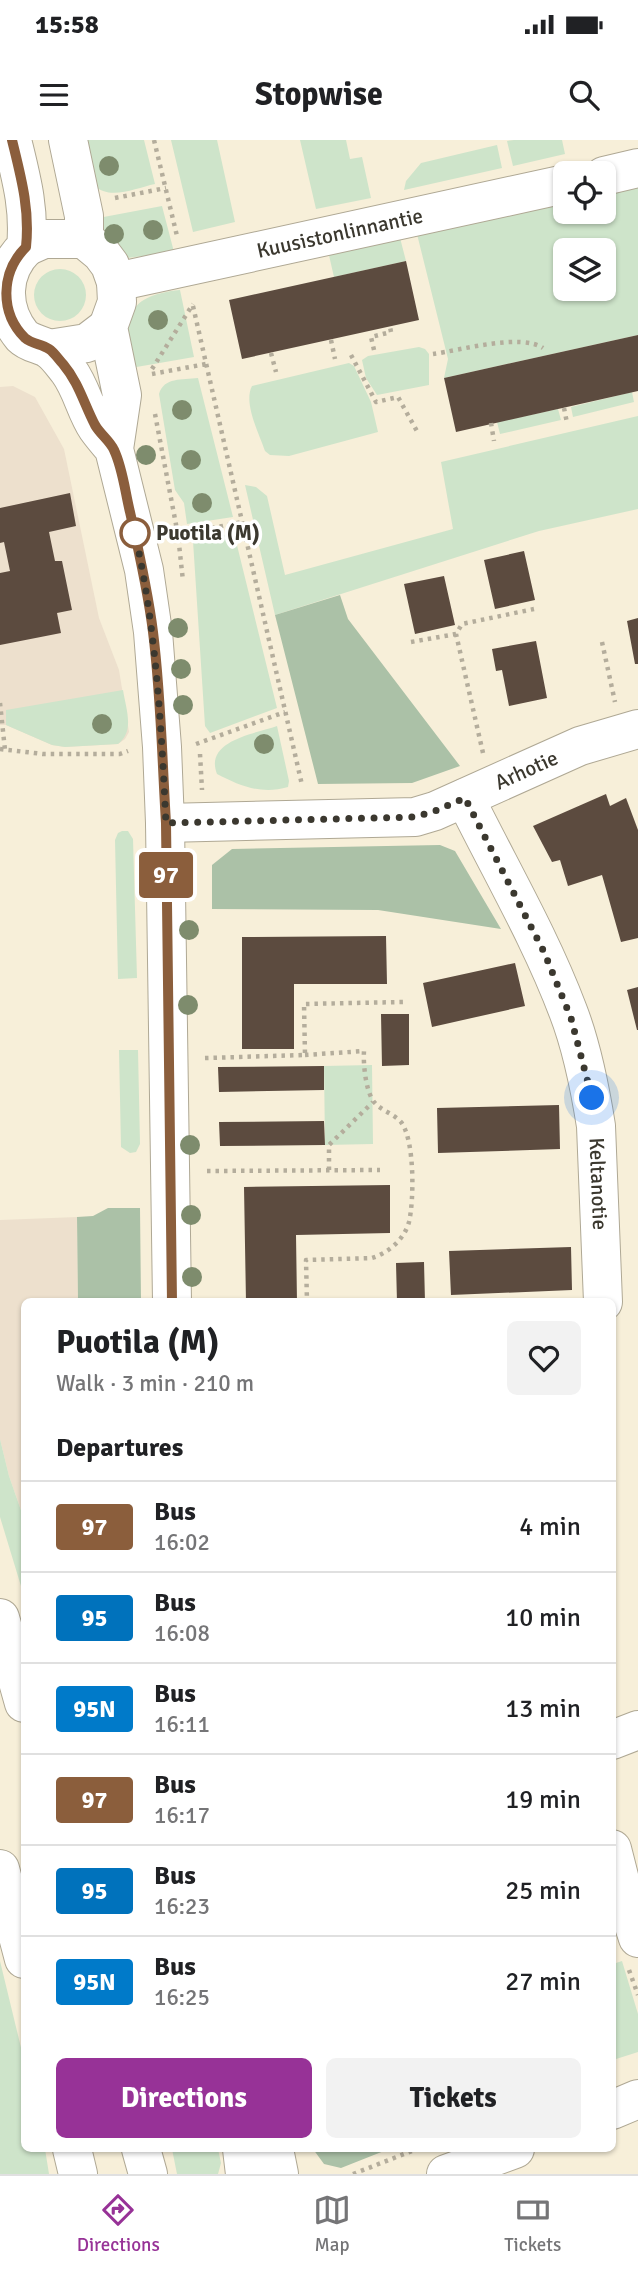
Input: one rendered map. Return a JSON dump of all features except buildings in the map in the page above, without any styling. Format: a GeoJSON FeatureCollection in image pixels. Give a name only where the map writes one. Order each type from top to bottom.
{"type":"FeatureCollection","features":[{"type":"Feature","properties":{"kind":"street"},"geometry":{"type":"LineString","coordinates":[[12,140],[27,203],[26,247]]}},
{"type":"Feature","properties":{"kind":"street"},"geometry":{"type":"LineString","coordinates":[[68,140],[84,216],[83,239]]}},
{"type":"Feature","properties":{"kind":"street"},"geometry":{"type":"LineString","coordinates":[[616,173],[638,168]]}},
{"type":"Feature","properties":{"kind":"street","name":"Kuusistonlinnantie"},"geometry":{"type":"LineString","coordinates":[[116,282],[553,187]]}},
{"type":"Feature","properties":{"kind":"street"},"geometry":{"type":"LineString","coordinates":[[24,345],[87,344],[108,327],[117,302],[116,282],[110,265],[83,239],[44,239],[26,247],[14,258],[5,273],[1,292],[4,308],[24,345],[80,388],[96,426],[114,449]]}},
{"type":"Feature","properties":{"kind":"street"},"geometry":{"type":"LineString","coordinates":[[108,327],[122,395],[114,449],[144,570],[153,632],[162,747],[166,823],[172,1298]]}},
{"type":"Feature","properties":{"kind":"street","name":"Arhotie"},"geometry":{"type":"LineString","coordinates":[[166,823],[415,817],[465,798],[580,746],[628,721]]}},
{"type":"Feature","properties":{"kind":"street","name":"Keltanotie"},"geometry":{"type":"LineString","coordinates":[[465,798],[544,952],[571,1018],[592,1098],[596,1126],[603,1298]]}},
{"type":"Feature","properties":{"kind":"street"},"geometry":{"type":"LineString","coordinates":[[0,1618],[21,1692]]}},
{"type":"Feature","properties":{"kind":"street"},"geometry":{"type":"LineString","coordinates":[[616,1738],[638,1730]]}},
{"type":"Feature","properties":{"kind":"street"},"geometry":{"type":"LineString","coordinates":[[616,1865],[638,1938]]}},
{"type":"Feature","properties":{"kind":"street"},"geometry":{"type":"LineString","coordinates":[[0,1869],[21,1948]]}},
{"type":"Feature","properties":{"kind":"street"},"geometry":{"type":"LineString","coordinates":[[73,2152],[78,2174]]}},
{"type":"Feature","properties":{"kind":"street"},"geometry":{"type":"LineString","coordinates":[[142,2152],[148,2174]]}},
{"type":"Feature","properties":{"kind":"street"},"geometry":{"type":"LineString","coordinates":[[242,2152],[245,2174]]}},
{"type":"Feature","properties":{"kind":"street"},"geometry":{"type":"LineString","coordinates":[[275,2152],[279,2174]]}},
{"type":"Feature","properties":{"kind":"street"},"geometry":{"type":"LineString","coordinates":[[446,2174],[507,2152]]}},
{"type":"Feature","properties":{"kind":"path"},"geometry":{"type":"LineString","coordinates":[[154,140],[180,246]]}},
{"type":"Feature","properties":{"kind":"path"},"geometry":{"type":"LineString","coordinates":[[108,199],[166,188]]}},
{"type":"Feature","properties":{"kind":"path"},"geometry":{"type":"LineString","coordinates":[[191,294],[304,796]]}},
{"type":"Feature","properties":{"kind":"path"},"geometry":{"type":"LineString","coordinates":[[193,304],[147,375],[206,364]]}},
{"type":"Feature","properties":{"kind":"path"},"geometry":{"type":"LineString","coordinates":[[374,350],[370,338],[391,332],[390,327]]}},
{"type":"Feature","properties":{"kind":"path"},"geometry":{"type":"LineString","coordinates":[[331,340],[335,359]]}},
{"type":"Feature","properties":{"kind":"path"},"geometry":{"type":"LineString","coordinates":[[433,354],[518,341],[537,344],[543,348]]}},
{"type":"Feature","properties":{"kind":"path"},"geometry":{"type":"LineString","coordinates":[[271,353],[276,372]]}},
{"type":"Feature","properties":{"kind":"path"},"geometry":{"type":"LineString","coordinates":[[351,355],[376,402],[398,397],[418,433]]}},
{"type":"Feature","properties":{"kind":"path"},"geometry":{"type":"LineString","coordinates":[[564,408],[567,423]]}},
{"type":"Feature","properties":{"kind":"path"},"geometry":{"type":"LineString","coordinates":[[491,423],[494,441]]}},
{"type":"Feature","properties":{"kind":"path"},"geometry":{"type":"LineString","coordinates":[[178,535],[242,522]]}},
{"type":"Feature","properties":{"kind":"path"},"geometry":{"type":"LineString","coordinates":[[483,754],[456,634],[462,624],[534,608]]}},
{"type":"Feature","properties":{"kind":"path"},"geometry":{"type":"LineString","coordinates":[[411,642],[456,634]]}},
{"type":"Feature","properties":{"kind":"path"},"geometry":{"type":"LineString","coordinates":[[602,642],[628,721]]}},
{"type":"Feature","properties":{"kind":"path"},"geometry":{"type":"LineString","coordinates":[[0,703],[3,749],[43,754],[120,754],[136,749]]}},
{"type":"Feature","properties":{"kind":"path"},"geometry":{"type":"LineString","coordinates":[[202,782],[199,744],[285,712]]}},
{"type":"Feature","properties":{"kind":"path"},"geometry":{"type":"LineString","coordinates":[[305,1055],[304,1004],[403,1002]]}},
{"type":"Feature","properties":{"kind":"path"},"geometry":{"type":"LineString","coordinates":[[205,1058],[364,1051],[363,1065],[373,1102],[401,1122],[409,1141],[412,1188],[409,1223],[395,1245],[372,1258],[306,1260],[307,1298]]}},
{"type":"Feature","properties":{"kind":"path"},"geometry":{"type":"LineString","coordinates":[[329,1170],[329,1145],[373,1102]]}},
{"type":"Feature","properties":{"kind":"path"},"geometry":{"type":"LineString","coordinates":[[207,1171],[380,1170]]}},
{"type":"Feature","properties":{"kind":"path"},"geometry":{"type":"LineString","coordinates":[[353,2174],[409,2152]]}},
{"type":"Feature","properties":{"kind":"shaded area"},"geometry":{"type":"Polygon","coordinates":[[[13,386],[35,397],[64,449],[99,618],[119,670],[129,732],[118,744],[65,747],[52,745],[6,725],[0,725],[0,387],[13,386]]]}},
{"type":"Feature","properties":{"kind":"shaded area"},"geometry":{"type":"Polygon","coordinates":[[[77,1217],[78,1298],[21,1298],[21,1510],[0,1439],[0,1220],[77,1217]]]}},
{"type":"Feature","properties":{"kind":"green space"},"geometry":{"type":"Polygon","coordinates":[[[84,140],[144,140],[155,184],[115,193],[100,190],[94,185],[84,140]]]}},
{"type":"Feature","properties":{"kind":"green space"},"geometry":{"type":"Polygon","coordinates":[[[171,140],[217,140],[235,222],[193,232],[171,140]]]}},
{"type":"Feature","properties":{"kind":"green space"},"geometry":{"type":"Polygon","coordinates":[[[300,140],[346,140],[350,159],[362,157],[371,198],[316,209],[300,140]]]}},
{"type":"Feature","properties":{"kind":"green space"},"geometry":{"type":"Polygon","coordinates":[[[562,140],[565,154],[513,166],[507,141],[562,140]]]}},
{"type":"Feature","properties":{"kind":"green space"},"geometry":{"type":"Polygon","coordinates":[[[497,145],[502,168],[404,190],[406,181],[421,163],[497,145]]]}},
{"type":"Feature","properties":{"kind":"green space"},"geometry":{"type":"Polygon","coordinates":[[[638,179],[638,335],[444,378],[448,359],[416,230],[553,198],[553,224],[616,224],[616,184],[638,179]]]}},
{"type":"Feature","properties":{"kind":"green space"},"geometry":{"type":"Polygon","coordinates":[[[162,206],[174,252],[127,258],[93,219],[162,206]]]}},
{"type":"Feature","properties":{"kind":"green space"},"geometry":{"type":"Polygon","coordinates":[[[399,234],[406,261],[334,277],[328,251],[399,234]]]}},
{"type":"Feature","properties":{"kind":"green space"},"geometry":{"type":"Polygon","coordinates":[[[60,269],[70,271],[78,277],[84,285],[84,305],[78,313],[70,319],[60,321],[50,319],[42,313],[36,305],[34,295],[36,285],[42,277],[50,271],[60,269]]]}},
{"type":"Feature","properties":{"kind":"green space"},"geometry":{"type":"Polygon","coordinates":[[[180,290],[194,357],[125,369],[128,324],[137,305],[161,293],[180,290]]]}},
{"type":"Feature","properties":{"kind":"green space"},"geometry":{"type":"Polygon","coordinates":[[[419,347],[429,354],[429,385],[377,395],[366,378],[362,360],[368,356],[419,347]]]}},
{"type":"Feature","properties":{"kind":"green space"},"geometry":{"type":"Polygon","coordinates":[[[349,363],[354,366],[371,402],[378,432],[289,456],[270,455],[265,451],[249,401],[252,386],[349,363]]]}},
{"type":"Feature","properties":{"kind":"green space"},"geometry":{"type":"Polygon","coordinates":[[[198,378],[233,517],[187,524],[184,503],[175,490],[159,394],[169,382],[198,378]]]}},
{"type":"Feature","properties":{"kind":"green space"},"geometry":{"type":"Polygon","coordinates":[[[632,392],[634,402],[573,417],[571,407],[632,392]]]}},
{"type":"Feature","properties":{"kind":"green space"},"geometry":{"type":"Polygon","coordinates":[[[558,409],[561,420],[500,434],[497,422],[558,409]]]}},
{"type":"Feature","properties":{"kind":"green space"},"geometry":{"type":"Polygon","coordinates":[[[638,416],[638,509],[539,531],[275,615],[245,485],[256,487],[267,496],[285,575],[453,529],[441,462],[638,416]]]}},
{"type":"Feature","properties":{"kind":"green space"},"geometry":{"type":"Polygon","coordinates":[[[234,533],[277,708],[210,733],[205,726],[193,541],[234,533]]]}},
{"type":"Feature","properties":{"kind":"green space"},"geometry":{"type":"Polygon","coordinates":[[[340,595],[348,619],[460,766],[412,783],[318,784],[275,615],[340,595]]]}},
{"type":"Feature","properties":{"kind":"green space"},"geometry":{"type":"Polygon","coordinates":[[[123,690],[128,726],[118,744],[65,747],[52,745],[6,725],[6,710],[123,690]]]}},
{"type":"Feature","properties":{"kind":"green space"},"geometry":{"type":"Polygon","coordinates":[[[277,726],[288,787],[260,790],[217,774],[215,763],[224,746],[244,736],[277,726]]]}},
{"type":"Feature","properties":{"kind":"green space"},"geometry":{"type":"Polygon","coordinates":[[[122,831],[128,831],[133,839],[137,978],[118,979],[115,840],[122,831]]]}},
{"type":"Feature","properties":{"kind":"green space"},"geometry":{"type":"Polygon","coordinates":[[[440,845],[455,851],[501,929],[378,910],[212,909],[212,865],[232,849],[440,845]]]}},
{"type":"Feature","properties":{"kind":"green space"},"geometry":{"type":"Polygon","coordinates":[[[119,1050],[138,1050],[140,1144],[136,1152],[130,1153],[121,1147],[119,1050]]]}},
{"type":"Feature","properties":{"kind":"green space"},"geometry":{"type":"Polygon","coordinates":[[[372,1065],[373,1144],[325,1145],[324,1066],[372,1065]]]}},
{"type":"Feature","properties":{"kind":"green space"},"geometry":{"type":"Polygon","coordinates":[[[108,1208],[140,1208],[141,1298],[78,1298],[77,1217],[93,1216],[108,1208]]]}},
{"type":"Feature","properties":{"kind":"green space"},"geometry":{"type":"Polygon","coordinates":[[[0,1439],[21,1510],[21,1586],[0,1517],[0,1439]]]}},
{"type":"Feature","properties":{"kind":"green space"},"geometry":{"type":"Polygon","coordinates":[[[0,1961],[21,2048],[21,2152],[45,2152],[49,2174],[0,2174],[0,1961]]]}},
{"type":"Feature","properties":{"kind":"green space"},"geometry":{"type":"Polygon","coordinates":[[[622,1961],[638,2014],[638,2052],[616,2059],[616,1963],[622,1961]]]}},
{"type":"Feature","properties":{"kind":"green space"},"geometry":{"type":"Polygon","coordinates":[[[173,2152],[219,2152],[221,2163],[218,2174],[177,2174],[173,2152]]]}},
{"type":"Feature","properties":{"kind":"green space"},"geometry":{"type":"Polygon","coordinates":[[[315,2152],[381,2152],[341,2168],[324,2164],[315,2152]]]}},
{"type":"Feature","properties":{"kind":"bus line","name":"97"},"geometry":{"type":"LineString","coordinates":[[12,140],[27,203],[28,223],[26,247],[14,258],[5,273],[2,291],[4,308],[11,324],[22,337],[49,349],[67,369],[80,388],[96,426],[114,449],[144,570],[153,632],[166,823],[172,1298]]}},
{"type":"Feature","properties":{"kind":"place","name":"Puotila (M)"},"geometry":{"type":"Point","coordinates":[135,533]}},
{"type":"Feature","properties":{"kind":"route"},"geometry":{"type":"LineString","coordinates":[[135,533],[133,525],[144,570],[153,632],[166,823],[415,817],[465,798],[544,952],[571,1018],[592,1098]]}}]}
